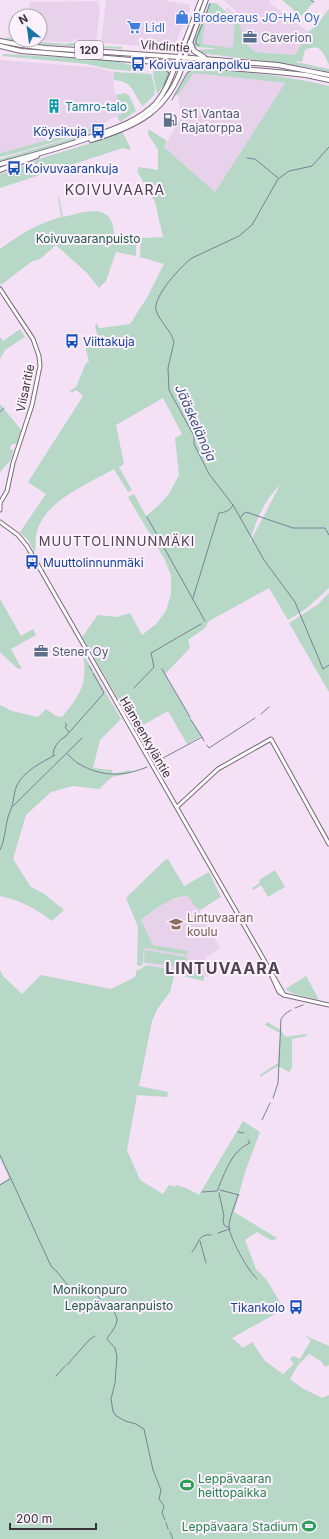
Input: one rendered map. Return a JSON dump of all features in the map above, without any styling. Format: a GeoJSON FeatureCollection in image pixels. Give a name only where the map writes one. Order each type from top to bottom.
{"type":"FeatureCollection","features":[{"type":"Feature","properties":{"kind":"main road"},"geometry":{"type":"LineString","coordinates":[[77,143],[134,120],[149,110],[156,103],[166,89],[201,0]]}},
{"type":"Feature","properties":{"kind":"main road"},"geometry":{"type":"LineString","coordinates":[[0,164],[117,132],[136,123],[151,113],[170,94],[180,76],[190,42],[206,0]]}},
{"type":"Feature","properties":{"kind":"main road","name":"Vihdintie"},"geometry":{"type":"LineString","coordinates":[[0,41],[41,47],[179,56],[286,66],[329,75]]}},
{"type":"Feature","properties":{"kind":"main road"},"geometry":{"type":"LineString","coordinates":[[190,42],[195,53],[212,59]]}},
{"type":"Feature","properties":{"kind":"main road","name":"Vihdintie"},"geometry":{"type":"LineString","coordinates":[[0,46],[34,52],[294,74],[329,80]]}},
{"type":"Feature","properties":{"kind":"main road"},"geometry":{"type":"LineString","coordinates":[[0,170],[44,153]]}},
{"type":"Feature","properties":{"kind":"street","name":"Viisaritie"},"geometry":{"type":"LineString","coordinates":[[0,289],[33,339],[39,356],[40,366],[32,405],[13,463],[7,491],[0,504]]}},
{"type":"Feature","properties":{"kind":"street"},"geometry":{"type":"LineString","coordinates":[[0,504],[0,510]]}},
{"type":"Feature","properties":{"kind":"street","name":"Hämeenkyläntie"},"geometry":{"type":"LineString","coordinates":[[0,521],[18,535],[27,546],[284,995],[329,1005]]}},
{"type":"Feature","properties":{"kind":"street"},"geometry":{"type":"LineString","coordinates":[[177,807],[226,763],[270,739],[329,844]]}},
{"type":"Feature","properties":{"kind":"shaded area"},"geometry":{"type":"Polygon","coordinates":[[[106,0],[162,0],[189,5],[190,9],[173,48],[101,43],[106,0]]]}},
{"type":"Feature","properties":{"kind":"shaded area"},"geometry":{"type":"Polygon","coordinates":[[[223,0],[270,0],[270,3],[308,32],[296,55],[255,52],[233,26],[234,44],[232,48],[202,44],[205,23],[209,14],[231,19],[225,11],[228,7],[235,15],[237,12],[223,0]]]}},
{"type":"Feature","properties":{"kind":"shaded area"},"geometry":{"type":"Polygon","coordinates":[[[98,1],[100,8],[96,42],[76,39],[71,42],[48,41],[48,8],[29,8],[30,2],[98,1]]]}},
{"type":"Feature","properties":{"kind":"shaded area"},"geometry":{"type":"Polygon","coordinates":[[[0,60],[92,67],[114,72],[113,85],[122,114],[100,126],[0,153],[0,60]]]}},
{"type":"Feature","properties":{"kind":"shaded area"},"geometry":{"type":"Polygon","coordinates":[[[194,73],[285,83],[215,192],[164,147],[181,118],[178,95],[194,73]]]}},
{"type":"Feature","properties":{"kind":"shaded area"},"geometry":{"type":"Polygon","coordinates":[[[188,896],[195,907],[200,910],[202,917],[220,948],[205,958],[214,974],[208,977],[142,963],[144,948],[187,955],[188,951],[153,945],[141,920],[167,902],[188,896]]]}},
{"type":"Feature","properties":{"kind":"green space"},"geometry":{"type":"Polygon","coordinates":[[[282,0],[311,0],[314,2],[301,16],[282,0]]]}},
{"type":"Feature","properties":{"kind":"green space"},"geometry":{"type":"Polygon","coordinates":[[[209,3],[216,3],[231,19],[226,22],[222,16],[209,14],[205,23],[202,44],[232,48],[236,22],[239,23],[246,43],[255,52],[295,55],[308,32],[315,27],[329,9],[329,65],[323,53],[318,48],[310,48],[305,50],[302,62],[296,62],[329,69],[329,72],[307,67],[201,53],[195,50],[215,48],[194,47],[194,41],[209,3]]]}},
{"type":"Feature","properties":{"kind":"green space"},"geometry":{"type":"Polygon","coordinates":[[[80,42],[102,46],[122,47],[122,49],[48,45],[48,43],[65,44],[80,42]]]}},
{"type":"Feature","properties":{"kind":"green space"},"geometry":{"type":"Polygon","coordinates":[[[3,54],[111,60],[131,65],[131,71],[109,69],[87,64],[3,56],[3,54]]]}},
{"type":"Feature","properties":{"kind":"green space"},"geometry":{"type":"Polygon","coordinates":[[[154,66],[159,66],[160,69],[169,71],[165,84],[157,94],[153,74],[154,66]]]}},
{"type":"Feature","properties":{"kind":"green space"},"geometry":{"type":"Polygon","coordinates":[[[206,69],[252,73],[283,77],[329,86],[329,588],[307,608],[288,620],[269,588],[209,621],[205,628],[188,640],[190,648],[165,674],[201,736],[187,744],[168,711],[136,729],[82,637],[98,615],[117,617],[130,613],[142,635],[156,624],[166,611],[171,594],[171,576],[165,560],[128,497],[134,494],[146,516],[169,494],[179,475],[175,438],[182,434],[163,398],[116,425],[124,464],[119,467],[132,490],[128,492],[114,469],[67,495],[47,513],[40,524],[36,536],[35,552],[29,541],[20,532],[46,494],[28,482],[83,396],[76,390],[71,393],[70,391],[76,387],[86,363],[89,362],[85,346],[95,348],[99,343],[95,326],[97,323],[98,327],[101,328],[130,324],[148,296],[164,264],[140,257],[141,238],[163,237],[155,202],[137,171],[139,167],[158,170],[158,150],[148,134],[148,131],[150,130],[167,141],[164,147],[215,192],[285,83],[194,73],[178,95],[175,96],[188,71],[206,69]],[[280,485],[269,498],[261,512],[249,544],[280,485]]]}},
{"type":"Feature","properties":{"kind":"green space"},"geometry":{"type":"Polygon","coordinates":[[[114,72],[151,74],[155,88],[154,95],[143,106],[129,85],[121,81],[114,80],[114,72]]]}},
{"type":"Feature","properties":{"kind":"green space"},"geometry":{"type":"Polygon","coordinates":[[[124,93],[129,95],[136,111],[120,122],[117,116],[122,114],[116,95],[124,93]]]}},
{"type":"Feature","properties":{"kind":"green space"},"geometry":{"type":"Polygon","coordinates":[[[100,126],[99,129],[0,157],[0,153],[100,126]]]}},
{"type":"Feature","properties":{"kind":"green space"},"geometry":{"type":"Polygon","coordinates":[[[96,131],[97,133],[95,134],[35,153],[0,161],[0,159],[96,131]]]}},
{"type":"Feature","properties":{"kind":"green space"},"geometry":{"type":"Polygon","coordinates":[[[122,131],[131,149],[129,150],[123,148],[0,188],[0,174],[122,131]]]}},
{"type":"Feature","properties":{"kind":"green space","name":"Koivuvaaranpuisto"},"geometry":{"type":"Polygon","coordinates":[[[58,197],[63,217],[90,211],[104,213],[113,225],[115,239],[136,238],[136,256],[116,252],[106,281],[99,288],[86,272],[56,245],[40,259],[31,262],[1,285],[0,249],[29,230],[43,223],[61,217],[58,197]]]}},
{"type":"Feature","properties":{"kind":"green space"},"geometry":{"type":"Polygon","coordinates":[[[20,329],[25,337],[5,350],[0,359],[0,337],[3,341],[20,329]]]}},
{"type":"Feature","properties":{"kind":"green space"},"geometry":{"type":"Polygon","coordinates":[[[0,404],[22,431],[18,442],[12,444],[10,449],[13,450],[10,461],[0,473],[0,404]]]}},
{"type":"Feature","properties":{"kind":"green space"},"geometry":{"type":"Polygon","coordinates":[[[329,593],[329,692],[289,623],[317,605],[329,593]]]}},
{"type":"Feature","properties":{"kind":"green space"},"geometry":{"type":"Polygon","coordinates":[[[0,599],[21,636],[33,629],[36,635],[11,649],[22,669],[17,668],[0,652],[0,599]]]}},
{"type":"Feature","properties":{"kind":"green space"},"geometry":{"type":"Polygon","coordinates":[[[83,654],[121,719],[100,740],[93,768],[112,770],[113,774],[130,770],[131,773],[112,777],[99,789],[73,786],[51,792],[26,815],[13,859],[30,886],[44,894],[64,910],[52,921],[28,906],[0,896],[0,705],[12,711],[38,717],[46,709],[56,716],[62,717],[74,702],[82,688],[84,681],[83,654]]]}},
{"type":"Feature","properties":{"kind":"green space"},"geometry":{"type":"Polygon","coordinates":[[[168,859],[184,886],[209,872],[221,897],[200,910],[195,907],[188,896],[175,898],[163,904],[141,920],[153,945],[188,951],[187,955],[144,948],[142,966],[137,965],[138,927],[126,898],[165,860],[168,859]]]}},
{"type":"Feature","properties":{"kind":"green space"},"geometry":{"type":"Polygon","coordinates":[[[275,870],[285,887],[268,897],[261,885],[253,890],[252,888],[260,883],[259,880],[275,870]]]}},
{"type":"Feature","properties":{"kind":"green space"},"geometry":{"type":"Polygon","coordinates":[[[145,950],[187,957],[186,968],[144,962],[145,950]]]}},
{"type":"Feature","properties":{"kind":"green space","name":"Leppävaaranpuisto"},"geometry":{"type":"Polygon","coordinates":[[[146,965],[199,974],[204,976],[204,981],[178,975],[174,976],[170,992],[158,1008],[152,1021],[139,1086],[168,1092],[167,1097],[137,1095],[127,1150],[140,1180],[163,1194],[169,1185],[175,1187],[176,1185],[186,1188],[199,1195],[243,1121],[260,1132],[245,1172],[234,1212],[277,1238],[272,1241],[257,1232],[245,1240],[256,1269],[266,1279],[284,1309],[232,1338],[243,1348],[252,1342],[265,1361],[283,1374],[294,1364],[290,1359],[293,1356],[300,1359],[311,1340],[306,1336],[329,1346],[329,1365],[325,1367],[321,1361],[309,1354],[298,1365],[290,1379],[302,1388],[322,1398],[329,1395],[329,1539],[0,1539],[0,1184],[9,1178],[0,1158],[0,970],[4,977],[22,994],[41,975],[111,989],[135,977],[137,969],[139,970],[146,965]]]}},
{"type":"Feature","properties":{"kind":"green space"},"geometry":{"type":"Polygon","coordinates":[[[306,976],[319,1000],[294,994],[285,989],[306,976]]]}},
{"type":"Feature","properties":{"kind":"green space"},"geometry":{"type":"Polygon","coordinates":[[[267,1022],[281,1030],[285,1037],[306,1034],[307,1036],[292,1039],[292,1068],[289,1072],[278,1066],[260,1077],[260,1075],[278,1063],[280,1033],[265,1025],[267,1022]]]}},
{"type":"Feature","properties":{"kind":"waterway"},"geometry":{"type":"LineString","coordinates":[[199,45],[196,44],[196,40],[210,4]]}},
{"type":"Feature","properties":{"kind":"waterway"},"geometry":{"type":"LineString","coordinates":[[172,100],[187,73],[193,69]]}},
{"type":"Feature","properties":{"kind":"waterway"},"geometry":{"type":"LineString","coordinates":[[164,85],[169,73],[166,71]]}},
{"type":"Feature","properties":{"kind":"waterway","name":"Jääskelänoja"},"geometry":{"type":"LineString","coordinates":[[329,147],[312,166],[289,171],[278,179],[252,225],[239,236],[192,258],[187,262],[163,289],[156,304],[156,310],[174,342],[168,368],[169,390],[194,436],[194,444],[209,474],[233,505],[264,560],[295,602],[323,669],[329,665]]}},
{"type":"Feature","properties":{"kind":"waterway"},"geometry":{"type":"LineString","coordinates":[[247,158],[255,159],[278,178]]}},
{"type":"Feature","properties":{"kind":"waterway"},"geometry":{"type":"LineString","coordinates":[[0,412],[4,408]]}},
{"type":"Feature","properties":{"kind":"waterway"},"geometry":{"type":"LineString","coordinates":[[193,598],[219,513],[228,511],[233,505]]}},
{"type":"Feature","properties":{"kind":"waterway"},"geometry":{"type":"LineString","coordinates":[[241,517],[246,512],[293,528],[325,528],[329,535]]}},
{"type":"Feature","properties":{"kind":"waterway"},"geometry":{"type":"LineString","coordinates":[[147,517],[205,621]]}},
{"type":"Feature","properties":{"kind":"waterway"},"geometry":{"type":"LineString","coordinates":[[134,688],[154,667],[151,653],[201,624]]}},
{"type":"Feature","properties":{"kind":"waterway"},"geometry":{"type":"LineString","coordinates":[[89,666],[92,671]]}},
{"type":"Feature","properties":{"kind":"waterway"},"geometry":{"type":"LineString","coordinates":[[162,669],[190,717]]}},
{"type":"Feature","properties":{"kind":"waterway"},"geometry":{"type":"LineString","coordinates":[[53,756],[58,742],[66,736],[104,693],[93,673]]}},
{"type":"Feature","properties":{"kind":"waterway","name":"Jääskelänoja"},"geometry":{"type":"LineString","coordinates":[[261,714],[269,707]]}},
{"type":"Feature","properties":{"kind":"waterway","name":"Jääskelänoja"},"geometry":{"type":"LineString","coordinates":[[207,745],[209,748],[255,718]]}},
{"type":"Feature","properties":{"kind":"waterway"},"geometry":{"type":"LineString","coordinates":[[191,720],[202,737]]}},
{"type":"Feature","properties":{"kind":"waterway"},"geometry":{"type":"LineString","coordinates":[[65,723],[67,725],[65,727],[69,732]]}},
{"type":"Feature","properties":{"kind":"waterway","name":"Jääskelänoja"},"geometry":{"type":"LineString","coordinates":[[154,763],[202,737],[204,741]]}},
{"type":"Feature","properties":{"kind":"waterway","name":"Jääskelänoja"},"geometry":{"type":"LineString","coordinates":[[13,806],[82,738]]}},
{"type":"Feature","properties":{"kind":"waterway","name":"Jääskelänoja"},"geometry":{"type":"LineString","coordinates":[[67,754],[79,764],[104,773],[129,773],[147,767]]}},
{"type":"Feature","properties":{"kind":"waterway"},"geometry":{"type":"LineString","coordinates":[[0,850],[17,785],[29,771],[55,755]]}},
{"type":"Feature","properties":{"kind":"waterway"},"geometry":{"type":"LineString","coordinates":[[295,1008],[303,1005]]}},
{"type":"Feature","properties":{"kind":"waterway"},"geometry":{"type":"LineString","coordinates":[[273,1098],[278,1083],[281,1019],[291,1010]]}},
{"type":"Feature","properties":{"kind":"waterway"},"geometry":{"type":"LineString","coordinates":[[262,1120],[270,1103]]}},
{"type":"Feature","properties":{"kind":"waterway"},"geometry":{"type":"LineString","coordinates":[[238,1132],[244,1133]]}},
{"type":"Feature","properties":{"kind":"waterway"},"geometry":{"type":"LineString","coordinates":[[202,1192],[217,1191],[229,1163],[238,1151],[250,1143],[248,1140]]}},
{"type":"Feature","properties":{"kind":"waterway","name":"Monikonpuro"},"geometry":{"type":"LineString","coordinates":[[0,1155],[51,1266],[68,1286],[81,1295],[89,1290],[93,1290],[100,1299],[102,1305],[110,1304],[116,1315],[116,1325],[107,1339],[115,1348],[117,1356],[115,1383],[111,1399],[113,1411],[115,1415],[125,1421],[136,1424],[144,1429],[153,1470],[161,1490],[159,1499],[164,1506],[162,1513],[165,1520]]}},
{"type":"Feature","properties":{"kind":"waterway"},"geometry":{"type":"LineString","coordinates":[[0,1185],[10,1179]]}},
{"type":"Feature","properties":{"kind":"waterway"},"geometry":{"type":"LineString","coordinates":[[220,1190],[239,1195]]}},
{"type":"Feature","properties":{"kind":"waterway"},"geometry":{"type":"LineString","coordinates":[[219,1193],[224,1216],[224,1225],[229,1228]]}},
{"type":"Feature","properties":{"kind":"waterway"},"geometry":{"type":"LineString","coordinates":[[238,1195],[230,1219],[230,1231],[240,1254],[257,1279]]}},
{"type":"Feature","properties":{"kind":"waterway"},"geometry":{"type":"LineString","coordinates":[[218,1233],[230,1229]]}},
{"type":"Feature","properties":{"kind":"waterway"},"geometry":{"type":"LineString","coordinates":[[192,1252],[201,1237],[211,1235]]}},
{"type":"Feature","properties":{"kind":"waterway"},"geometry":{"type":"LineString","coordinates":[[200,1241],[206,1263]]}},
{"type":"Feature","properties":{"kind":"waterway"},"geometry":{"type":"LineString","coordinates":[[67,1365],[89,1340],[95,1336]]}},
{"type":"Feature","properties":{"kind":"waterway"},"geometry":{"type":"LineString","coordinates":[[56,1376],[65,1366]]}},
{"type":"Feature","properties":{"kind":"waterway","name":"Monikonpuro"},"geometry":{"type":"LineString","coordinates":[[166,1523],[168,1529]]}},
{"type":"Feature","properties":{"kind":"waterway","name":"Monikonpuro"},"geometry":{"type":"LineString","coordinates":[[170,1532],[173,1539]]}},
{"type":"Feature","properties":{"kind":"place","name":"Brodeeraus JO-HA Oy"},"geometry":{"type":"Point","coordinates":[182,17]}},
{"type":"Feature","properties":{"kind":"place","name":"Lidl"},"geometry":{"type":"Point","coordinates":[134,27]}},
{"type":"Feature","properties":{"kind":"place","name":"Caverion"},"geometry":{"type":"Point","coordinates":[250,37]}},
{"type":"Feature","properties":{"kind":"place","name":"Koivuvaaranpolku"},"geometry":{"type":"Point","coordinates":[138,64]}},
{"type":"Feature","properties":{"kind":"place","name":"Tamro-talo"},"geometry":{"type":"Point","coordinates":[54,106]}},
{"type":"Feature","properties":{"kind":"place","name":"St1 Vantaa Rajatorppa"},"geometry":{"type":"Point","coordinates":[170,120]}},
{"type":"Feature","properties":{"kind":"place","name":"Köysikuja"},"geometry":{"type":"Point","coordinates":[98,131]}},
{"type":"Feature","properties":{"kind":"place","name":"Koivuvaarankuja"},"geometry":{"type":"Point","coordinates":[14,168]}},
{"type":"Feature","properties":{"kind":"place","name":"Viittakuja"},"geometry":{"type":"Point","coordinates":[72,341]}},
{"type":"Feature","properties":{"kind":"place","name":"Muuttolinnunmäki"},"geometry":{"type":"Point","coordinates":[32,562]}},
{"type":"Feature","properties":{"kind":"place","name":"Stener Oy"},"geometry":{"type":"Point","coordinates":[41,651]}},
{"type":"Feature","properties":{"kind":"place","name":"Lintuvaaran koulu"},"geometry":{"type":"Point","coordinates":[176,924]}},
{"type":"Feature","properties":{"kind":"place","name":"Tikankolo"},"geometry":{"type":"Point","coordinates":[296,1307]}},
{"type":"Feature","properties":{"kind":"place","name":"Leppävaaran heittopaikka"},"geometry":{"type":"Point","coordinates":[187,1485]}},
{"type":"Feature","properties":{"kind":"place","name":"Leppävaara Stadium"},"geometry":{"type":"Point","coordinates":[309,1526]}},
{"type":"Feature","properties":{"kind":"district","name":"KOIVUVAARA"},"geometry":{"type":"Point","coordinates":[115,189]}},
{"type":"Feature","properties":{"kind":"district","name":"MUUTTOLINNUNMÄKI"},"geometry":{"type":"Point","coordinates":[117,541]}},
{"type":"Feature","properties":{"kind":"district","name":"LINTUVAARA"},"geometry":{"type":"Point","coordinates":[223,968]}}]}
